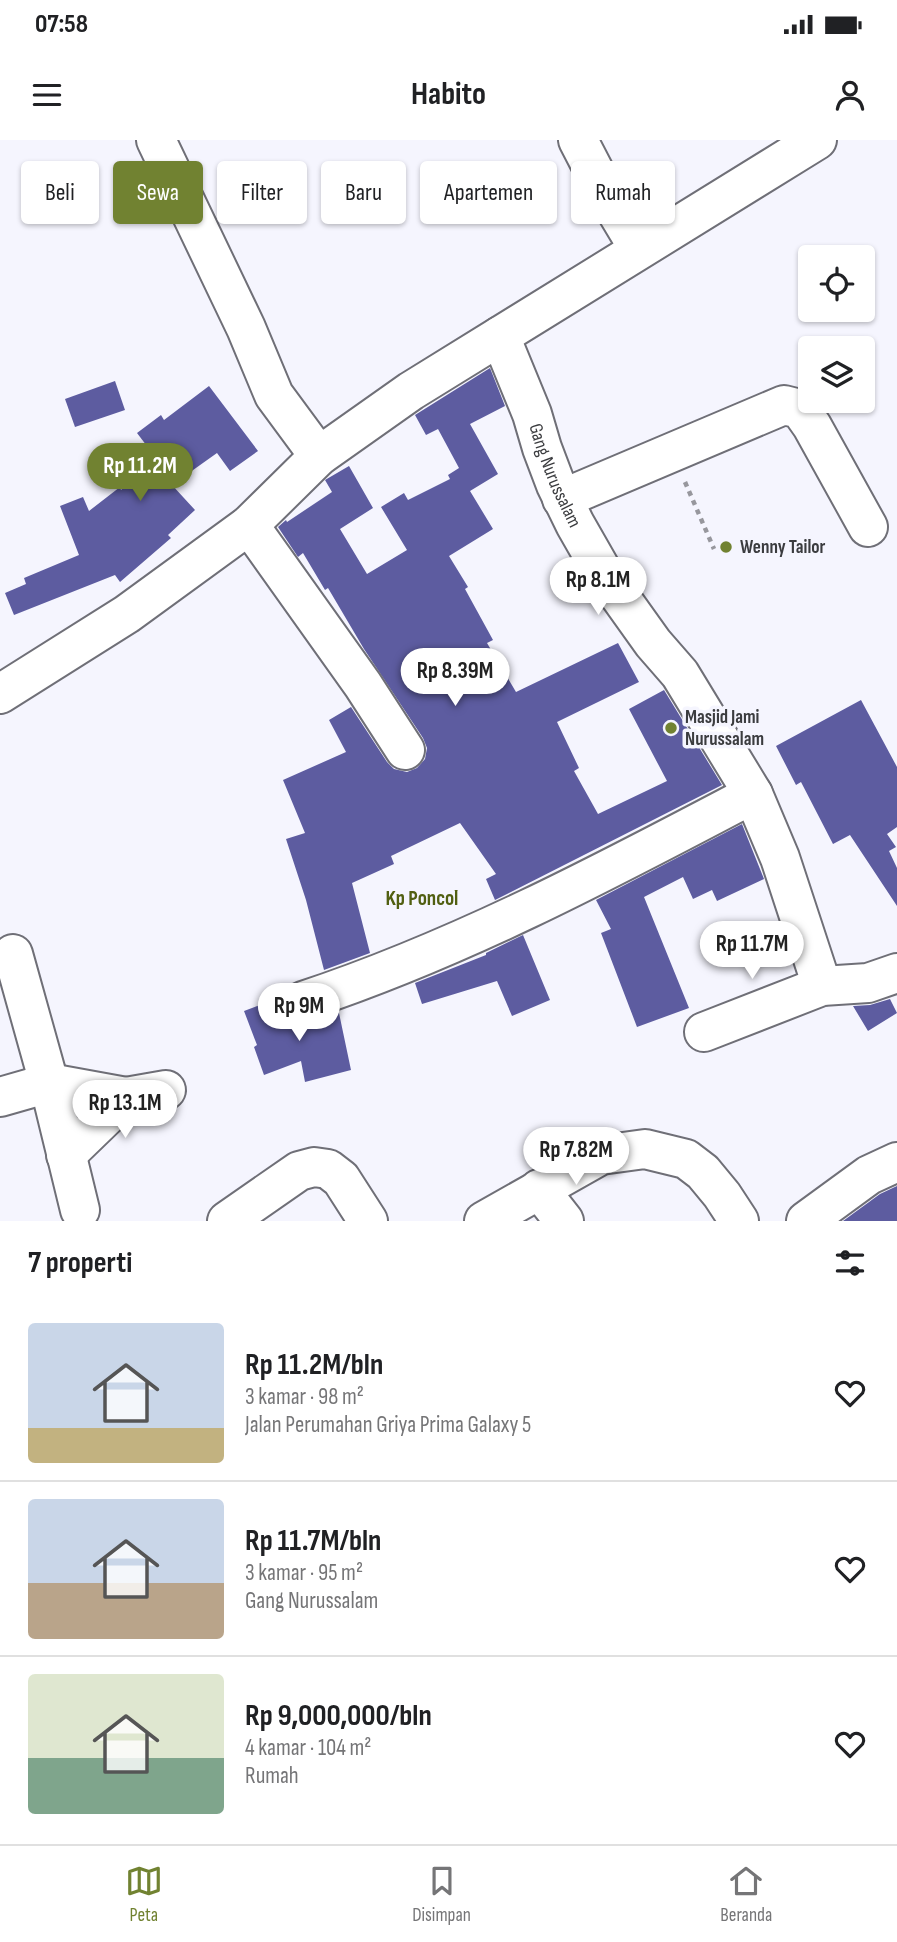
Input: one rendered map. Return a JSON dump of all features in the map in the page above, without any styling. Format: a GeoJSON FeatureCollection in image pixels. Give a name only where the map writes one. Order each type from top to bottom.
{"type":"FeatureCollection","features":[{"type":"Feature","properties":{"kind":"street"},"geometry":{"type":"LineString","coordinates":[[156,140],[246,328],[274,395],[319,456]]}},
{"type":"Feature","properties":{"kind":"street"},"geometry":{"type":"LineString","coordinates":[[578,140],[639,249]]}},
{"type":"Feature","properties":{"kind":"street"},"geometry":{"type":"LineString","coordinates":[[4,681],[127,614],[249,525],[319,456],[411,391],[812,141]]}},
{"type":"Feature","properties":{"kind":"street","name":"Gang Nurussalam"},"geometry":{"type":"LineString","coordinates":[[500,336],[532,414],[562,499],[603,573],[653,643],[680,674],[753,794],[780,859],[822,986]]}},
{"type":"Feature","properties":{"kind":"street"},"geometry":{"type":"LineString","coordinates":[[562,499],[784,405],[800,409],[812,426],[868,527]]}},
{"type":"Feature","properties":{"kind":"street"},"geometry":{"type":"LineString","coordinates":[[249,525],[363,685],[405,750]]}},
{"type":"Feature","properties":{"kind":"street"},"geometry":{"type":"LineString","coordinates":[[303,1001],[371,979],[586,882],[753,794]]}},
{"type":"Feature","properties":{"kind":"street"},"geometry":{"type":"LineString","coordinates":[[13,954],[49,1083],[80,1210]]}},
{"type":"Feature","properties":{"kind":"street"},"geometry":{"type":"LineString","coordinates":[[704,1032],[822,986],[868,983],[897,973]]}},
{"type":"Feature","properties":{"kind":"street"},"geometry":{"type":"LineString","coordinates":[[0,1097],[49,1083],[126,1097],[166,1090]]}},
{"type":"Feature","properties":{"kind":"street"},"geometry":{"type":"LineString","coordinates":[[66,1155],[126,1097]]}},
{"type":"Feature","properties":{"kind":"street"},"geometry":{"type":"LineString","coordinates":[[484,1221],[601,1155],[645,1149],[686,1159],[703,1172],[739,1221]]}},
{"type":"Feature","properties":{"kind":"street"},"geometry":{"type":"LineString","coordinates":[[806,1221],[869,1175],[897,1162]]}},
{"type":"Feature","properties":{"kind":"street"},"geometry":{"type":"LineString","coordinates":[[227,1221],[299,1171],[314,1167],[328,1169],[341,1179],[368,1221]]}},
{"type":"Feature","properties":{"kind":"street"},"geometry":{"type":"LineString","coordinates":[[540,1189],[564,1221]]}},
{"type":"Feature","properties":{"kind":"path"},"geometry":{"type":"LineString","coordinates":[[672,452],[714,549]]}},
{"type":"Feature","properties":{"kind":"building"},"geometry":{"type":"Polygon","coordinates":[[[490,368],[505,406],[470,424],[498,474],[470,491],[493,529],[449,556],[468,587],[465,589],[493,640],[487,643],[516,692],[618,643],[639,682],[557,722],[579,768],[574,771],[598,814],[667,781],[629,709],[664,690],[722,785],[495,900],[486,879],[496,874],[460,823],[391,856],[394,864],[352,883],[370,953],[324,970],[306,900],[286,839],[305,833],[283,780],[346,752],[329,720],[351,707],[394,769],[407,772],[417,768],[425,759],[427,748],[328,588],[325,590],[303,553],[298,557],[278,527],[332,492],[325,480],[349,466],[373,508],[340,529],[367,574],[407,550],[381,507],[404,493],[408,500],[450,479],[448,475],[459,468],[438,429],[426,435],[415,415],[490,368]]]}},
{"type":"Feature","properties":{"kind":"building"},"geometry":{"type":"Polygon","coordinates":[[[115,381],[125,410],[75,427],[65,399],[115,381]]]}},
{"type":"Feature","properties":{"kind":"building"},"geometry":{"type":"Polygon","coordinates":[[[209,386],[258,451],[230,471],[217,453],[172,485],[195,510],[168,535],[171,538],[120,582],[115,575],[14,615],[5,593],[26,584],[24,578],[79,555],[60,506],[83,497],[89,511],[120,487],[121,490],[156,458],[137,433],[161,415],[164,420],[209,386]]]}},
{"type":"Feature","properties":{"kind":"building"},"geometry":{"type":"Polygon","coordinates":[[[861,700],[897,767],[897,827],[887,834],[896,847],[889,851],[897,868],[897,906],[850,835],[833,844],[801,782],[796,785],[776,746],[861,700]]]}},
{"type":"Feature","properties":{"kind":"building"},"geometry":{"type":"Polygon","coordinates":[[[742,824],[764,879],[717,901],[712,890],[693,899],[683,877],[644,897],[689,1008],[637,1027],[601,933],[611,929],[596,900],[742,824]]]}},
{"type":"Feature","properties":{"kind":"building"},"geometry":{"type":"Polygon","coordinates":[[[523,935],[550,1000],[512,1016],[497,981],[422,1004],[415,983],[486,955],[523,935]]]}},
{"type":"Feature","properties":{"kind":"building"},"geometry":{"type":"Polygon","coordinates":[[[890,999],[897,1013],[868,1031],[853,1006],[870,1005],[890,999]]]}},
{"type":"Feature","properties":{"kind":"building"},"geometry":{"type":"Polygon","coordinates":[[[273,1000],[283,1028],[339,1013],[351,1070],[305,1082],[301,1061],[264,1075],[254,1047],[257,1045],[244,1011],[273,1000]]]}},
{"type":"Feature","properties":{"kind":"building"},"geometry":{"type":"Polygon","coordinates":[[[897,1186],[897,1221],[843,1221],[880,1194],[897,1186]]]}},
{"type":"Feature","properties":{"kind":"place","name":"Wenny Tailor"},"geometry":{"type":"Point","coordinates":[726,547]}},
{"type":"Feature","properties":{"kind":"place","name":"Masjid Jami Nurussalam"},"geometry":{"type":"Point","coordinates":[671,728]}},
{"type":"Feature","properties":{"kind":"district","name":"Kp Poncol"},"geometry":{"type":"Point","coordinates":[422,898]}}]}
